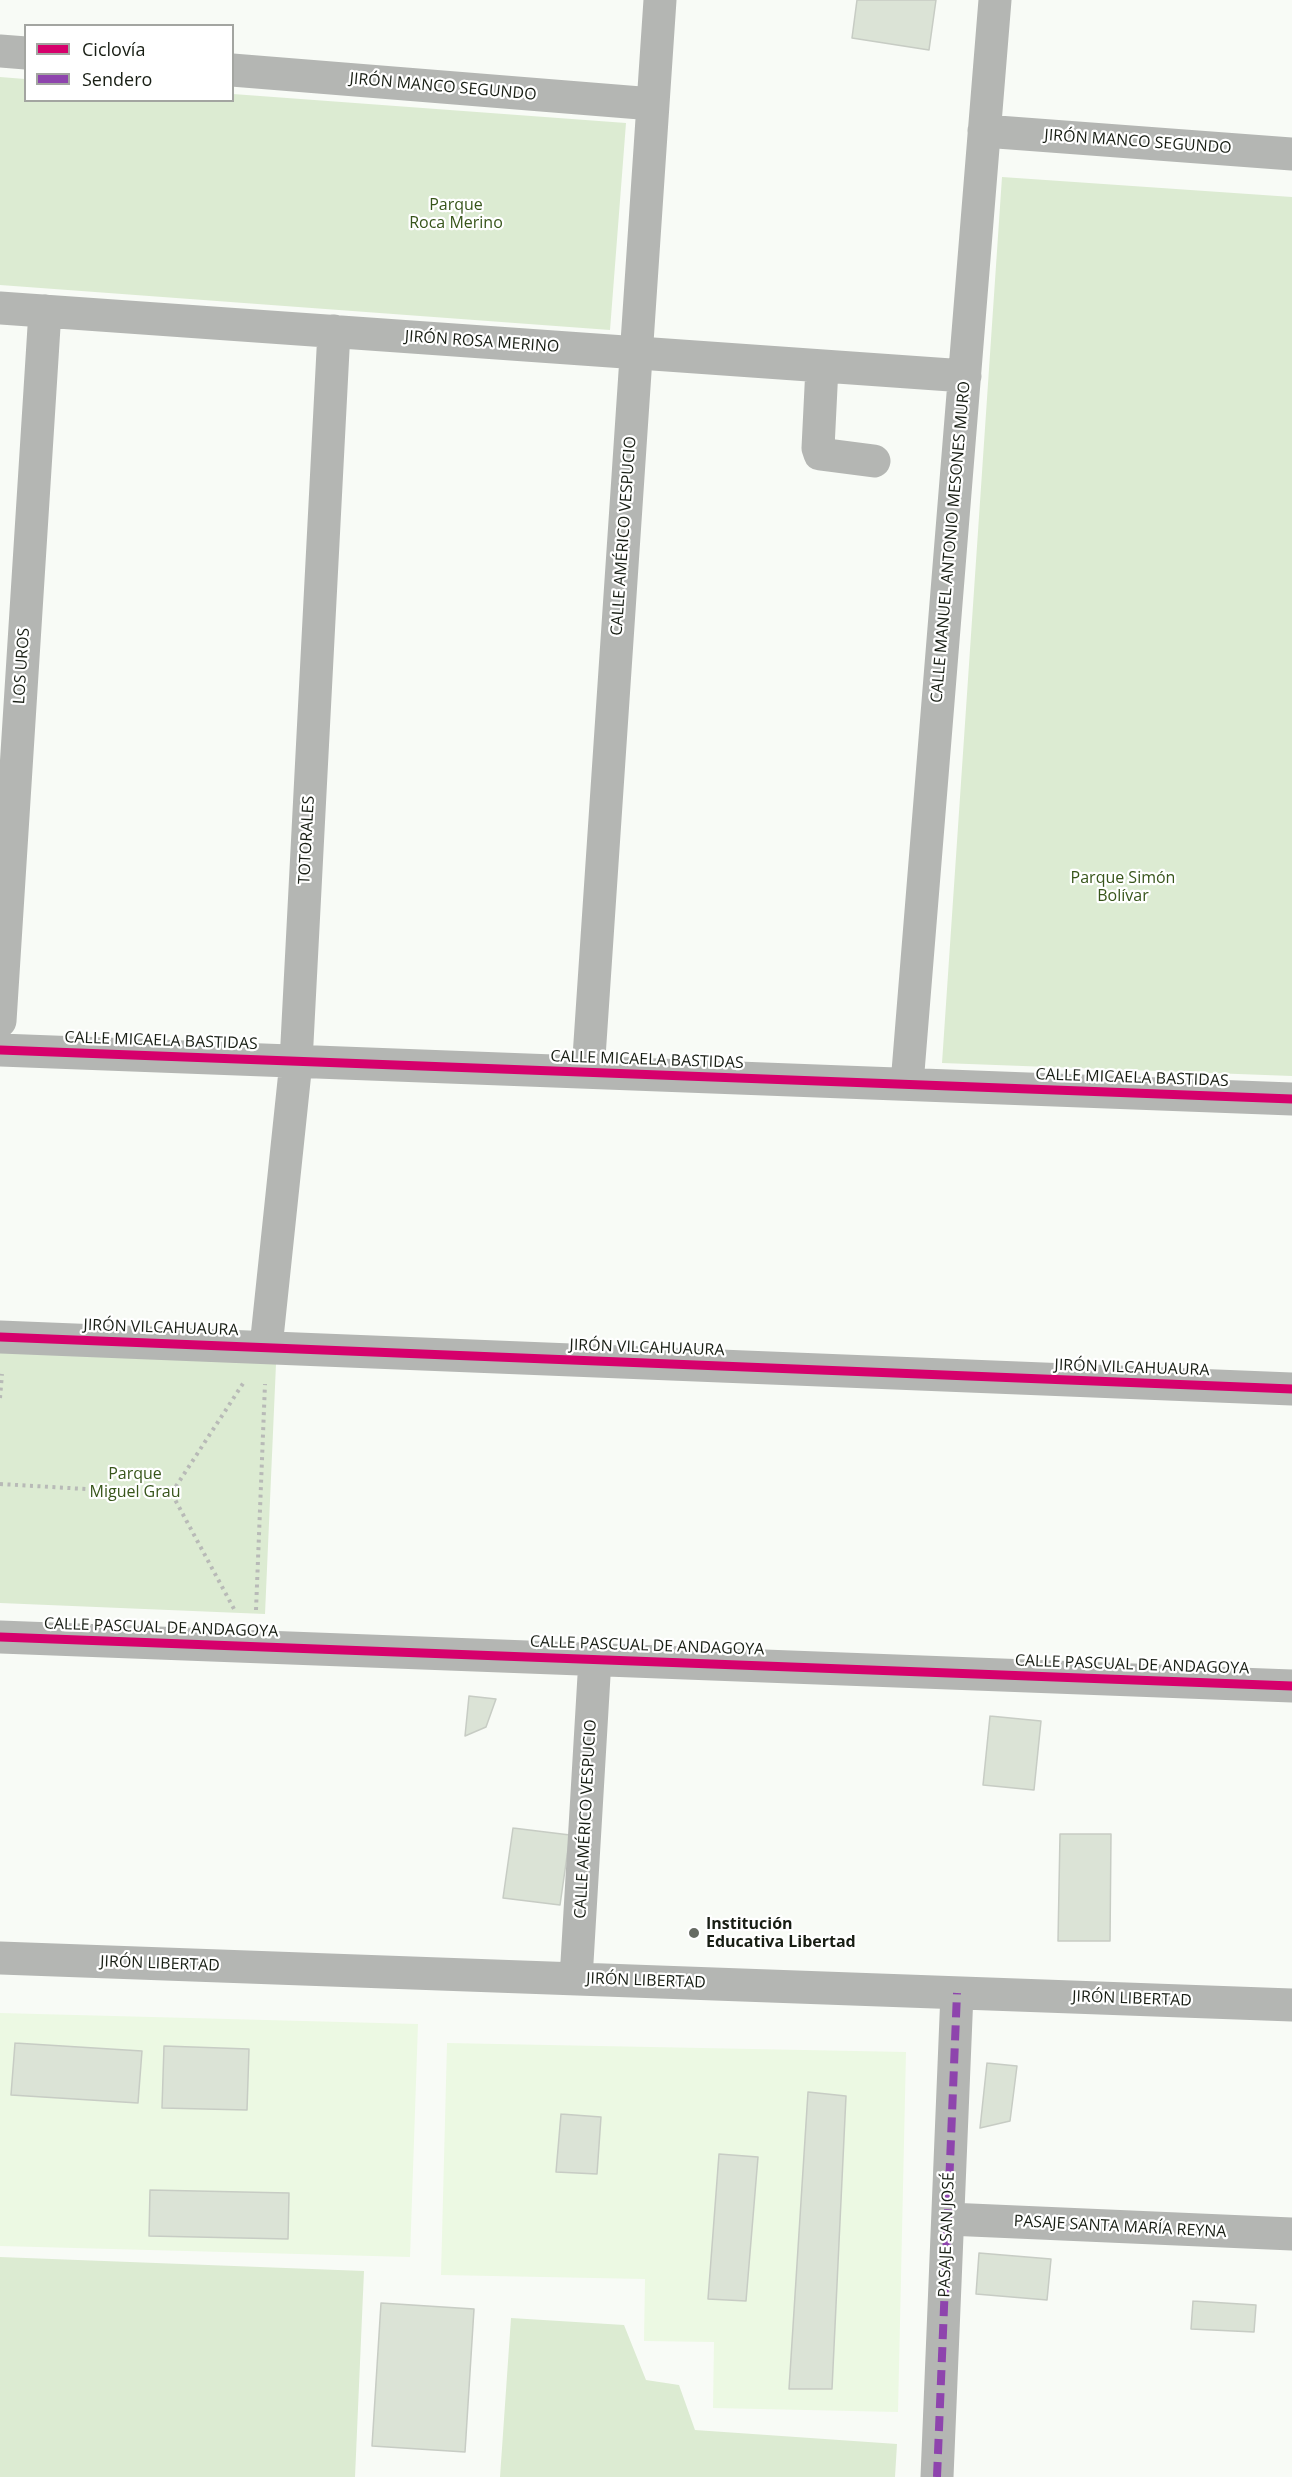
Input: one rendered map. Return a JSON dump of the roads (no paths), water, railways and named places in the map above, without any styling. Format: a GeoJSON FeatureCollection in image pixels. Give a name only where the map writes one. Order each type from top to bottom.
{"type":"FeatureCollection","features":[{"type":"Feature","properties":{"kind":"street","name":"CALLE AMÉRICO VESPUCIO"},"geometry":{"type":"LineString","coordinates":[[588,1072],[660,0]]}},
{"type":"Feature","properties":{"kind":"street","name":"CALLE MANUEL ANTONIO MESONES MURO"},"geometry":{"type":"LineString","coordinates":[[907,1084],[995,0]]}},
{"type":"Feature","properties":{"kind":"street"},"geometry":{"type":"LineString","coordinates":[[0,51],[24,53]]}},
{"type":"Feature","properties":{"kind":"street","name":"JIRÓN MANCO SEGUNDO"},"geometry":{"type":"LineString","coordinates":[[234,70],[653,104]]}},
{"type":"Feature","properties":{"kind":"street","name":"JIRÓN MANCO SEGUNDO"},"geometry":{"type":"LineString","coordinates":[[984,131],[1292,154]]}},
{"type":"Feature","properties":{"kind":"street","name":"JIRÓN ROSA MERINO"},"geometry":{"type":"LineString","coordinates":[[0,308],[964,376]]}},
{"type":"Feature","properties":{"kind":"street","name":"LOS UROS"},"geometry":{"type":"LineString","coordinates":[[0,1021],[45,311]]}},
{"type":"Feature","properties":{"kind":"street","name":"TOTORALES"},"geometry":{"type":"LineString","coordinates":[[266,1347],[296,1062],[334,331]]}},
{"type":"Feature","properties":{"kind":"street"},"geometry":{"type":"LineString","coordinates":[[822,367],[818,448],[820,454],[874,461]]}},
{"type":"Feature","properties":{"kind":"street","name":"CALLE MICAELA BASTIDAS"},"geometry":{"type":"LineString","coordinates":[[0,1050],[1292,1099]]}},
{"type":"Feature","properties":{"kind":"street","name":"JIRÓN VILCAHUAURA"},"geometry":{"type":"LineString","coordinates":[[0,1337],[1292,1389]]}},
{"type":"Feature","properties":{"kind":"street","name":"CALLE PASCUAL DE ANDAGOYA"},"geometry":{"type":"LineString","coordinates":[[0,1637],[1292,1686]]}},
{"type":"Feature","properties":{"kind":"street","name":"CALLE AMÉRICO VESPUCIO"},"geometry":{"type":"LineString","coordinates":[[576,1979],[595,1659]]}},
{"type":"Feature","properties":{"kind":"street","name":"JIRÓN LIBERTAD"},"geometry":{"type":"LineString","coordinates":[[0,1958],[1292,2005]]}},
{"type":"Feature","properties":{"kind":"street","name":"PASAJE SAN JOSÉ"},"geometry":{"type":"LineString","coordinates":[[937,2477],[957,1992]]}},
{"type":"Feature","properties":{"kind":"street","name":"PASAJE SANTA MARÍA REYNA"},"geometry":{"type":"LineString","coordinates":[[948,2219],[1292,2234]]}},
{"type":"Feature","properties":{"kind":"place","name":"Institución Educativa Libertad"},"geometry":{"type":"Point","coordinates":[694,1933]}},
{"type":"Feature","properties":{"kind":"park label","name":"Parque Roca Merino"},"geometry":{"type":"Point","coordinates":[456,214]}},
{"type":"Feature","properties":{"kind":"park label","name":"Parque Simón Bolívar"},"geometry":{"type":"Point","coordinates":[1123,887]}},
{"type":"Feature","properties":{"kind":"park label","name":"Parque Miguel Grau"},"geometry":{"type":"Point","coordinates":[135,1483]}}]}
